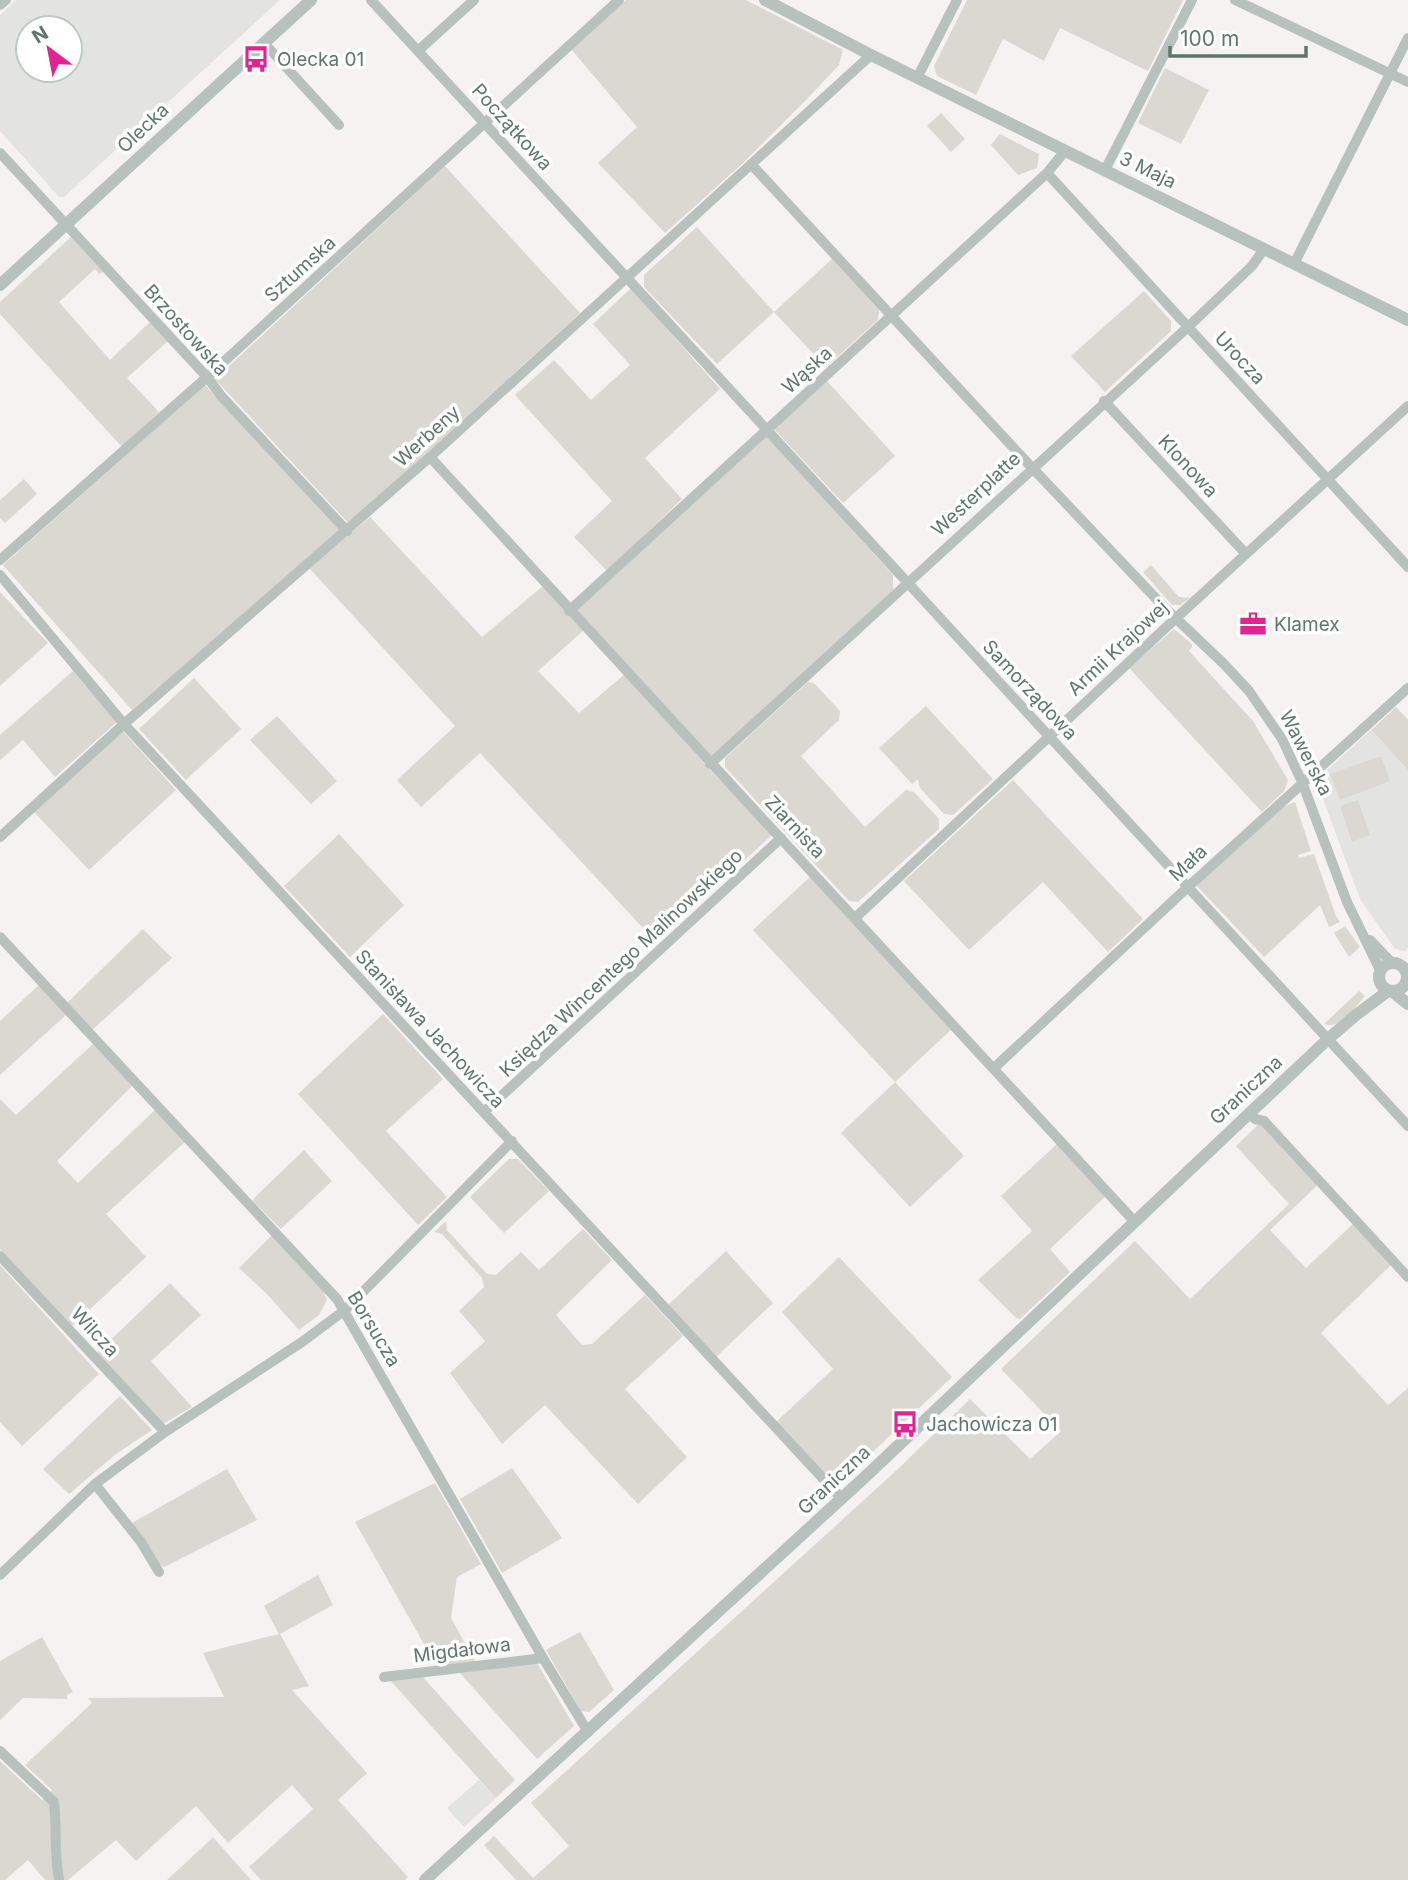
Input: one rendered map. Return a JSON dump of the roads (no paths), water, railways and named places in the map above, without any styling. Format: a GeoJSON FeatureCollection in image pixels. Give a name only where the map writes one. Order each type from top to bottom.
{"type":"FeatureCollection","features":[{"type":"Feature","properties":{"kind":"street"},"geometry":{"type":"LineString","coordinates":[[0,5],[6,0]]}},
{"type":"Feature","properties":{"kind":"street","name":"Olecka"},"geometry":{"type":"LineString","coordinates":[[0,285],[311,0]]}},
{"type":"Feature","properties":{"kind":"street","name":"Początkowa"},"geometry":{"type":"LineString","coordinates":[[371,0],[627,277]]}},
{"type":"Feature","properties":{"kind":"street"},"geometry":{"type":"LineString","coordinates":[[419,50],[474,0]]}},
{"type":"Feature","properties":{"kind":"street","name":"Sztumska"},"geometry":{"type":"LineString","coordinates":[[0,560],[207,377],[619,0]]}},
{"type":"Feature","properties":{"kind":"street","name":"3 Maja"},"geometry":{"type":"LineString","coordinates":[[765,0],[917,78],[1408,320]]}},
{"type":"Feature","properties":{"kind":"street"},"geometry":{"type":"LineString","coordinates":[[917,78],[957,0]]}},
{"type":"Feature","properties":{"kind":"street"},"geometry":{"type":"LineString","coordinates":[[1105,170],[1192,0]]}},
{"type":"Feature","properties":{"kind":"street"},"geometry":{"type":"LineString","coordinates":[[1235,0],[1408,82]]}},
{"type":"Feature","properties":{"kind":"street"},"geometry":{"type":"LineString","coordinates":[[1294,264],[1408,38]]}},
{"type":"Feature","properties":{"kind":"street"},"geometry":{"type":"LineString","coordinates":[[264,43],[339,125]]}},
{"type":"Feature","properties":{"kind":"street","name":"Werbeny"},"geometry":{"type":"LineString","coordinates":[[0,836],[430,457],[871,55]]}},
{"type":"Feature","properties":{"kind":"street","name":"Wąska"},"geometry":{"type":"LineString","coordinates":[[569,611],[893,316],[1047,173],[1065,151]]}},
{"type":"Feature","properties":{"kind":"street","name":"Brzostowska"},"geometry":{"type":"LineString","coordinates":[[0,153],[347,531]]}},
{"type":"Feature","properties":{"kind":"street","name":"Wawerska"},"geometry":{"type":"LineString","coordinates":[[751,164],[1032,467],[1175,618],[1249,691],[1282,739],[1303,782],[1347,902],[1408,1004]]}},
{"type":"Feature","properties":{"kind":"street","name":"Urocza"},"geometry":{"type":"LineString","coordinates":[[1047,173],[1406,560]]}},
{"type":"Feature","properties":{"kind":"street","name":"Westerplatte"},"geometry":{"type":"LineString","coordinates":[[710,764],[1188,327],[1252,266],[1264,249]]}},
{"type":"Feature","properties":{"kind":"street","name":"Samorządowa"},"geometry":{"type":"LineString","coordinates":[[627,277],[1408,1126]]}},
{"type":"Feature","properties":{"kind":"street","name":"Klonowa"},"geometry":{"type":"LineString","coordinates":[[1104,401],[1246,554]]}},
{"type":"Feature","properties":{"kind":"street","name":"Armii Krajowej"},"geometry":{"type":"LineString","coordinates":[[855,918],[1175,618],[1408,406]]}},
{"type":"Feature","properties":{"kind":"street","name":"Ziarnista"},"geometry":{"type":"LineString","coordinates":[[430,457],[1134,1222]]}},
{"type":"Feature","properties":{"kind":"street","name":"Stanisława Jachowicza"},"geometry":{"type":"LineString","coordinates":[[0,575],[124,724],[842,1499]]}},
{"type":"Feature","properties":{"kind":"street","name":"Mała"},"geometry":{"type":"LineString","coordinates":[[994,1068],[1189,886],[1408,688]]}},
{"type":"Feature","properties":{"kind":"street","name":"Księdza Wincentego Malinowskiego"},"geometry":{"type":"LineString","coordinates":[[484,1112],[781,838]]}},
{"type":"Feature","properties":{"kind":"street","name":"Borsucza"},"geometry":{"type":"LineString","coordinates":[[0,937],[337,1299],[588,1732]]}},
{"type":"Feature","properties":{"kind":"street"},"geometry":{"type":"LineString","coordinates":[[1391,974],[1408,978]]}},
{"type":"Feature","properties":{"kind":"street","name":"Graniczna"},"geometry":{"type":"LineString","coordinates":[[425,1880],[842,1499],[1356,1015],[1391,974],[1402,989],[1408,978]]}},
{"type":"Feature","properties":{"kind":"street"},"geometry":{"type":"LineString","coordinates":[[1250,1114],[1255,1119],[1264,1121],[1408,1278]]}},
{"type":"Feature","properties":{"kind":"street"},"geometry":{"type":"LineString","coordinates":[[0,1574],[95,1484],[165,1432],[302,1342],[345,1310],[512,1141]]}},
{"type":"Feature","properties":{"kind":"street","name":"Wilcza"},"geometry":{"type":"LineString","coordinates":[[0,1256],[165,1432]]}},
{"type":"Feature","properties":{"kind":"street"},"geometry":{"type":"LineString","coordinates":[[95,1484],[141,1542],[159,1572]]}},
{"type":"Feature","properties":{"kind":"street","name":"Migdałowa"},"geometry":{"type":"LineString","coordinates":[[384,1677],[543,1658]]}},
{"type":"Feature","properties":{"kind":"street"},"geometry":{"type":"LineString","coordinates":[[0,1751],[54,1802],[57,1828],[55,1855],[59,1880]]}},
{"type":"Feature","properties":{"kind":"place","name":"Olecka 01"},"geometry":{"type":"Point","coordinates":[256,59]}},
{"type":"Feature","properties":{"kind":"place","name":"Klamex"},"geometry":{"type":"Point","coordinates":[1253,624]}},
{"type":"Feature","properties":{"kind":"place","name":"Jachowicza 01"},"geometry":{"type":"Point","coordinates":[905,1424]}}]}
